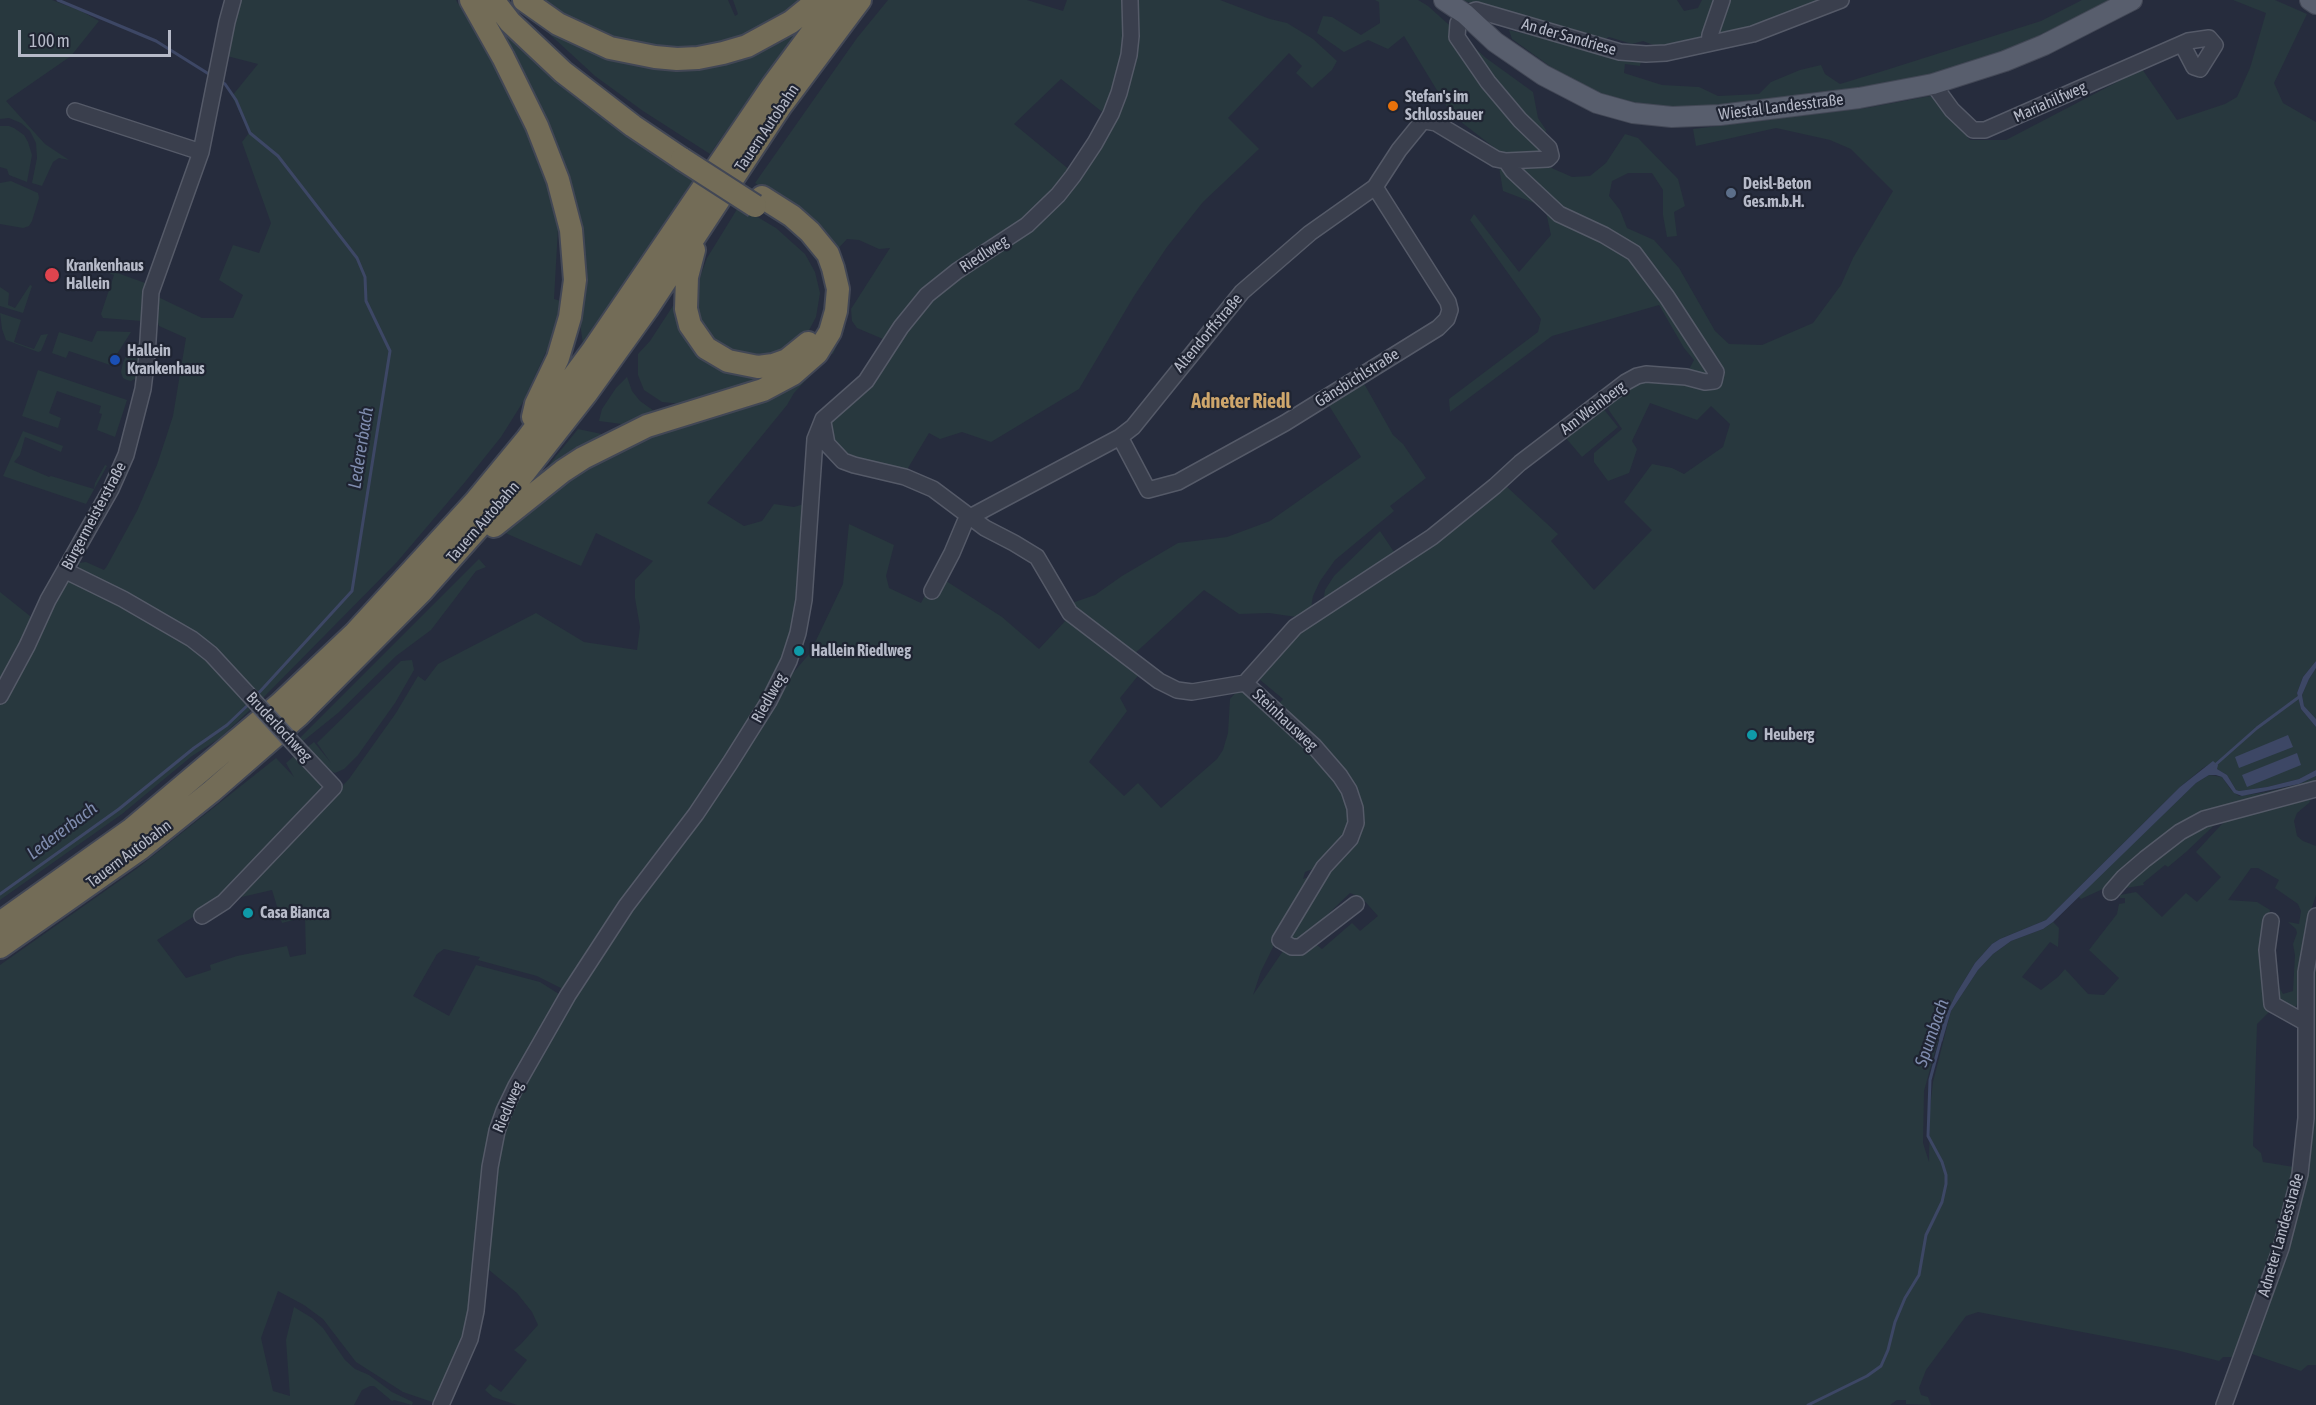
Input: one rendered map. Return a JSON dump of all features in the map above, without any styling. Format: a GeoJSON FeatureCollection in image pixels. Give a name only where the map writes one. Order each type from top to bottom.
{"type":"FeatureCollection","features":[{"type":"Feature","properties":{"kind":"highway"},"geometry":{"type":"LineString","coordinates":[[471,0],[516,82],[548,152],[564,197],[573,248],[575,280],[570,317],[558,358],[536,404],[527,439]]}},
{"type":"Feature","properties":{"kind":"highway"},"geometry":{"type":"LineString","coordinates":[[493,0],[510,22],[563,72],[601,102],[758,201],[796,235],[810,251],[823,275],[826,292],[822,318],[809,342],[787,360],[773,365],[742,365],[716,356],[698,338],[690,324],[686,309],[687,277],[694,256],[695,236]]}},
{"type":"Feature","properties":{"kind":"highway"},"geometry":{"type":"LineString","coordinates":[[507,0],[575,66],[686,154]]}},
{"type":"Feature","properties":{"kind":"highway"},"geometry":{"type":"LineString","coordinates":[[524,0],[558,24],[610,48],[655,57],[698,58],[747,46],[791,22],[818,0]]}},
{"type":"Feature","properties":{"kind":"highway","name":"Tauern Autobahn"},"geometry":{"type":"LineString","coordinates":[[0,923],[132,829],[280,704],[355,633],[475,502],[527,439],[593,350],[772,85],[836,0]]}},
{"type":"Feature","properties":{"kind":"highway","name":"Tauern Autobahn"},"geometry":{"type":"LineString","coordinates":[[0,946],[141,848],[298,716],[387,628],[473,534],[502,501],[586,394],[647,309],[780,107],[860,0]]}},
{"type":"Feature","properties":{"kind":"highway"},"geometry":{"type":"LineString","coordinates":[[473,534],[494,526],[563,471],[583,458],[647,426],[763,390],[793,374],[817,353],[830,332],[836,311],[838,290],[828,254],[810,232],[792,216],[758,201]]}},
{"type":"Feature","properties":{"kind":"main road","name":"Wiestal Landesstraße"},"geometry":{"type":"LineString","coordinates":[[1444,0],[1466,14],[1495,42],[1543,75],[1597,103],[1653,116],[1720,115],[1859,98],[1933,84],[2005,61],[2044,45],[2132,0]]}},
{"type":"Feature","properties":{"kind":"main road"},"geometry":{"type":"LineString","coordinates":[[2310,0],[2316,4]]}},
{"type":"Feature","properties":{"kind":"street","name":"Bürgermeisterstraße"},"geometry":{"type":"LineString","coordinates":[[0,696],[48,600],[111,489],[126,455],[143,389],[151,292],[201,152],[233,0]]}},
{"type":"Feature","properties":{"kind":"street","name":"Riedlweg"},"geometry":{"type":"LineString","coordinates":[[441,1405],[470,1339],[476,1311],[490,1167],[497,1131],[504,1111],[568,995],[626,906],[696,814],[730,763],[769,702],[789,661],[798,633],[804,600],[815,439],[823,419],[866,381],[901,327],[927,295],[957,271],[1027,225],[1058,195],[1073,176],[1111,114],[1124,76],[1131,36],[1130,0]]}},
{"type":"Feature","properties":{"kind":"street"},"geometry":{"type":"LineString","coordinates":[[1709,43],[1722,0]]}},
{"type":"Feature","properties":{"kind":"street","name":"An der Sandriese"},"geometry":{"type":"LineString","coordinates":[[1466,14],[1476,10],[1620,52],[1646,54],[1666,53],[1753,34],[1841,0]]}},
{"type":"Feature","properties":{"kind":"street"},"geometry":{"type":"LineString","coordinates":[[1466,14],[1458,23],[1457,37],[1494,89],[1520,120],[1551,151],[1551,156],[1545,160],[1506,160]]}},
{"type":"Feature","properties":{"kind":"street","name":"Mariahilfweg"},"geometry":{"type":"LineString","coordinates":[[1933,84],[1952,110],[1973,130],[1985,130],[2182,44]]}},
{"type":"Feature","properties":{"kind":"street"},"geometry":{"type":"LineString","coordinates":[[75,111],[201,152]]}},
{"type":"Feature","properties":{"kind":"street","name":"Altendorffstraße"},"geometry":{"type":"LineString","coordinates":[[970,517],[1120,438],[1133,427],[1242,292],[1310,233],[1376,188],[1399,150],[1425,121],[1436,123],[1496,159],[1506,160]]}},
{"type":"Feature","properties":{"kind":"street","name":"Am Weinberg"},"geometry":{"type":"LineString","coordinates":[[1245,683],[1295,627],[1432,537],[1520,463],[1626,382],[1646,374],[1686,377],[1705,382],[1714,381],[1716,372],[1667,297],[1634,253],[1604,235],[1559,214],[1513,171],[1506,160]]}},
{"type":"Feature","properties":{"kind":"street","name":"Gänsbichlstraße"},"geometry":{"type":"LineString","coordinates":[[1120,438],[1148,490],[1178,482],[1286,423],[1437,328],[1447,319],[1450,310],[1448,302],[1376,188]]}},
{"type":"Feature","properties":{"kind":"street","name":"Steinhausweg"},"geometry":{"type":"LineString","coordinates":[[823,419],[826,444],[843,461],[905,477],[933,489],[970,517],[1036,557],[1070,613],[1159,681],[1177,690],[1192,692],[1245,683],[1314,746],[1340,776],[1349,790],[1355,808],[1356,823],[1350,839],[1324,867],[1280,940],[1292,947],[1300,947],[1356,904]]}},
{"type":"Feature","properties":{"kind":"street"},"geometry":{"type":"LineString","coordinates":[[932,591],[965,522],[970,517]]}},
{"type":"Feature","properties":{"kind":"street","name":"Bruderlochweg"},"geometry":{"type":"LineString","coordinates":[[66,571],[123,599],[192,639],[211,654],[334,787],[224,902],[201,916]]}},
{"type":"Feature","properties":{"kind":"street"},"geometry":{"type":"LineString","coordinates":[[2111,892],[2145,859],[2180,832],[2204,819],[2316,789]]}},
{"type":"Feature","properties":{"kind":"street","name":"Adneter Landesstraße"},"geometry":{"type":"LineString","coordinates":[[2224,1405],[2277,1258],[2294,1202],[2305,1128],[2307,972],[2316,916]]}},
{"type":"Feature","properties":{"kind":"street"},"geometry":{"type":"LineString","coordinates":[[2271,921],[2267,959],[2272,1004],[2306,1023]]}},
{"type":"Feature","properties":{"kind":"shaded area"},"geometry":{"type":"Polygon","coordinates":[[[0,0],[52,0],[99,21],[71,56],[6,101],[45,144],[69,160],[59,158],[53,162],[42,186],[32,183],[37,158],[36,143],[30,131],[21,123],[9,118],[0,119],[0,0]]]}},
{"type":"Feature","properties":{"kind":"shaded area"},"geometry":{"type":"Polygon","coordinates":[[[240,0],[456,0],[458,4],[462,1],[511,89],[559,211],[554,299],[561,301],[551,341],[523,402],[501,437],[397,562],[261,700],[247,683],[79,567],[79,563],[86,562],[104,570],[107,566],[137,511],[157,465],[173,416],[186,338],[159,326],[158,297],[202,318],[233,318],[243,295],[219,280],[233,245],[259,253],[271,223],[242,142],[249,133],[232,96],[258,64],[227,56],[240,0]]]}},
{"type":"Feature","properties":{"kind":"shaded area"},"geometry":{"type":"Polygon","coordinates":[[[483,0],[696,176],[583,344],[578,309],[580,269],[483,0]]]}},
{"type":"Feature","properties":{"kind":"shaded area"},"geometry":{"type":"Polygon","coordinates":[[[534,0],[728,0],[735,16],[738,14],[733,0],[805,0],[757,35],[699,50],[620,43],[534,0]]]}},
{"type":"Feature","properties":{"kind":"shaded area"},"geometry":{"type":"Polygon","coordinates":[[[888,0],[1027,0],[1063,11],[1067,0],[1126,0],[1128,32],[1106,115],[1061,79],[1014,124],[1071,171],[1053,196],[887,339],[883,339],[857,328],[852,321],[851,309],[890,248],[879,249],[859,240],[847,239],[833,254],[801,215],[755,183],[857,38],[888,0]]]}},
{"type":"Feature","properties":{"kind":"shaded area"},"geometry":{"type":"Polygon","coordinates":[[[1133,0],[1220,0],[1287,23],[1313,39],[1337,61],[1332,70],[1312,88],[1296,73],[1302,66],[1289,53],[1228,118],[1259,149],[1203,202],[1167,247],[1134,296],[1079,389],[991,442],[962,432],[940,439],[929,433],[905,473],[844,456],[828,436],[831,415],[930,296],[1030,225],[1113,118],[1133,0]]]}},
{"type":"Feature","properties":{"kind":"shaded area"},"geometry":{"type":"Polygon","coordinates":[[[1375,0],[1418,0],[1428,6],[1486,58],[1533,92],[1538,118],[1546,130],[1538,162],[1572,177],[1590,176],[1606,163],[1625,134],[1638,138],[1678,179],[1685,206],[1674,212],[1677,236],[1667,237],[1663,215],[1663,190],[1652,173],[1628,173],[1612,181],[1609,196],[1620,210],[1627,228],[1654,240],[1679,268],[1715,331],[1729,344],[1762,345],[1813,323],[1841,285],[1853,258],[1893,191],[1851,149],[1830,140],[1776,128],[1696,146],[1693,129],[1866,108],[1936,95],[1970,140],[2006,140],[2142,69],[2177,120],[2225,104],[2237,97],[2250,68],[2266,13],[2233,0],[2275,0],[2307,14],[2274,83],[2283,103],[2316,122],[2316,661],[2303,677],[2297,693],[2301,709],[2316,727],[2316,770],[2299,779],[2239,791],[2227,775],[2217,769],[2214,762],[2203,768],[2180,787],[2046,920],[2000,939],[1992,944],[1975,963],[1944,1019],[1924,1091],[1923,1143],[1929,1162],[1933,1082],[1951,1011],[1978,970],[1993,954],[2011,941],[2043,929],[2053,922],[2059,928],[2058,947],[2050,942],[2022,977],[2041,990],[2065,969],[2088,994],[2104,995],[2119,978],[2089,950],[2117,914],[2119,904],[2125,903],[2125,898],[2120,898],[2120,895],[2136,892],[2162,917],[2186,893],[2197,902],[2221,877],[2196,852],[2221,825],[2235,814],[2246,810],[2314,793],[2309,803],[2297,813],[2294,821],[2297,836],[2316,846],[2316,895],[2305,928],[2300,958],[2298,1003],[2295,1008],[2275,1003],[2272,984],[2276,982],[2283,994],[2293,991],[2295,955],[2293,944],[2297,933],[2288,922],[2299,924],[2301,911],[2298,904],[2275,888],[2279,880],[2258,868],[2251,868],[2228,900],[2257,902],[2270,910],[2264,951],[2270,1011],[2257,1024],[2253,1146],[2261,1153],[2263,1162],[2294,1167],[2268,1262],[2235,1357],[2223,1357],[2219,1361],[2176,1350],[1978,1312],[1966,1316],[1926,1370],[1919,1388],[1921,1395],[1928,1397],[1931,1405],[1906,1404],[1906,1400],[1897,1400],[1890,1405],[517,1405],[493,1397],[485,1390],[490,1384],[501,1392],[527,1360],[514,1350],[538,1325],[532,1312],[517,1293],[483,1265],[495,1154],[508,1108],[527,1071],[618,923],[698,816],[776,693],[810,653],[843,584],[849,524],[894,545],[886,576],[889,588],[921,603],[928,590],[936,593],[943,579],[1002,617],[1039,649],[1069,617],[1141,672],[1120,698],[1127,711],[1089,762],[1124,796],[1138,783],[1161,808],[1217,759],[1223,750],[1228,733],[1230,699],[1242,686],[1305,742],[1342,785],[1352,806],[1353,817],[1350,832],[1342,844],[1329,858],[1320,860],[1323,865],[1305,872],[1303,879],[1329,869],[1347,848],[1356,835],[1360,810],[1343,774],[1315,741],[1277,706],[1283,699],[1259,679],[1300,632],[1298,630],[1357,592],[1503,486],[1507,487],[1558,534],[1551,541],[1594,590],[1652,530],[1624,502],[1652,464],[1672,468],[1684,474],[1723,447],[1730,424],[1711,406],[1697,420],[1650,403],[1632,441],[1637,449],[1629,473],[1608,481],[1594,462],[1594,453],[1622,429],[1608,409],[1610,403],[1636,380],[1655,377],[1684,379],[1694,360],[1684,348],[1659,305],[1552,336],[1450,412],[1449,399],[1538,332],[1541,319],[1470,220],[1474,214],[1519,272],[1551,235],[1545,207],[1503,191],[1496,149],[1452,115],[1404,36],[1388,49],[1368,40],[1344,52],[1317,33],[1323,16],[1332,17],[1361,35],[1380,23],[1379,2],[1375,0]],[[1350,893],[1299,942],[1280,933],[1261,971],[1253,995],[1285,948],[1314,943],[1322,949],[1352,923],[1360,931],[1378,916],[1361,897],[1350,893]]]}},
{"type":"Feature","properties":{"kind":"shaded area"},"geometry":{"type":"Polygon","coordinates":[[[1461,0],[1677,0],[1684,11],[1698,8],[1702,0],[1717,0],[1703,41],[1672,47],[1653,45],[1643,41],[1632,44],[1609,37],[1598,42],[1461,0]]]}},
{"type":"Feature","properties":{"kind":"shaded area"},"geometry":{"type":"Polygon","coordinates":[[[1726,0],[1831,0],[1789,17],[1719,37],[1716,30],[1726,0]]]}},
{"type":"Feature","properties":{"kind":"shaded area"},"geometry":{"type":"Polygon","coordinates":[[[2082,0],[2112,0],[2017,46],[1918,81],[1768,103],[1652,109],[1603,97],[1565,77],[1512,39],[1509,30],[1641,61],[1640,66],[1625,64],[1624,73],[1662,85],[1699,87],[1718,96],[1759,94],[1771,82],[1800,70],[1821,65],[1825,74],[1840,84],[2041,21],[2082,0]]]}},
{"type":"Feature","properties":{"kind":"shaded area"},"geometry":{"type":"Polygon","coordinates":[[[518,5],[631,59],[797,31],[710,154],[643,111],[595,76],[518,5]]]}},
{"type":"Feature","properties":{"kind":"shaded area"},"geometry":{"type":"Polygon","coordinates":[[[0,126],[14,128],[24,135],[28,142],[32,155],[27,182],[9,175],[7,169],[0,167],[0,126]]]}},
{"type":"Feature","properties":{"kind":"shaded area"},"geometry":{"type":"Polygon","coordinates":[[[11,181],[38,193],[39,198],[32,221],[29,226],[23,228],[0,224],[0,183],[11,181]]]}},
{"type":"Feature","properties":{"kind":"shaded area"},"geometry":{"type":"Polygon","coordinates":[[[739,206],[776,228],[805,254],[815,272],[820,293],[816,317],[806,336],[787,353],[764,360],[718,348],[697,324],[691,302],[707,258],[739,206]]]}},
{"type":"Feature","properties":{"kind":"shaded area"},"geometry":{"type":"Polygon","coordinates":[[[84,261],[148,284],[142,321],[103,318],[101,314],[114,275],[83,264],[84,261]]]}},
{"type":"Feature","properties":{"kind":"shaded area"},"geometry":{"type":"Polygon","coordinates":[[[30,285],[32,286],[23,313],[0,306],[0,287],[9,293],[8,305],[15,308],[30,285]]]}},
{"type":"Feature","properties":{"kind":"shaded area"},"geometry":{"type":"Polygon","coordinates":[[[680,295],[687,327],[767,371],[738,388],[682,404],[662,402],[644,390],[638,375],[638,354],[650,341],[680,295]]]}},
{"type":"Feature","properties":{"kind":"shaded area"},"geometry":{"type":"Polygon","coordinates":[[[846,306],[845,328],[833,354],[830,354],[794,393],[787,405],[707,503],[744,526],[762,521],[774,504],[794,507],[810,502],[795,636],[765,703],[565,990],[537,976],[478,960],[480,957],[444,949],[437,954],[413,996],[449,1016],[476,965],[540,982],[562,996],[491,1128],[487,1145],[489,1155],[470,1329],[438,1404],[403,1392],[356,1362],[323,1319],[304,1305],[278,1291],[261,1338],[273,1391],[290,1396],[286,1340],[294,1307],[323,1328],[345,1360],[355,1369],[413,1402],[412,1405],[392,1401],[374,1386],[370,1386],[362,1390],[354,1405],[0,1405],[0,965],[139,867],[276,758],[294,777],[286,763],[295,755],[320,783],[322,792],[215,903],[157,940],[186,978],[211,970],[210,965],[237,956],[287,946],[290,957],[306,954],[305,917],[282,923],[272,890],[233,899],[349,779],[396,713],[418,676],[425,681],[438,664],[536,613],[584,642],[637,650],[640,627],[635,598],[635,580],[653,561],[596,533],[581,566],[503,532],[550,491],[615,452],[665,431],[762,398],[846,306]]]}},
{"type":"Feature","properties":{"kind":"shaded area"},"geometry":{"type":"Polygon","coordinates":[[[0,313],[21,320],[14,342],[34,349],[41,335],[48,334],[41,351],[38,352],[6,340],[0,313]]]}},
{"type":"Feature","properties":{"kind":"shaded area"},"geometry":{"type":"Polygon","coordinates":[[[97,331],[131,332],[110,365],[69,351],[66,358],[52,353],[59,332],[92,342],[97,331]]]}},
{"type":"Feature","properties":{"kind":"shaded area"},"geometry":{"type":"Polygon","coordinates":[[[140,342],[143,343],[140,376],[131,381],[127,380],[123,378],[121,372],[123,362],[128,353],[140,342]]]}},
{"type":"Feature","properties":{"kind":"shaded area"},"geometry":{"type":"Polygon","coordinates":[[[38,370],[127,400],[115,437],[97,430],[102,414],[99,413],[101,406],[57,391],[49,413],[61,418],[58,428],[22,416],[38,370]]]}},
{"type":"Feature","properties":{"kind":"shaded area"},"geometry":{"type":"Polygon","coordinates":[[[627,377],[632,391],[640,401],[654,411],[664,413],[629,425],[599,421],[602,409],[616,388],[627,377]]]}},
{"type":"Feature","properties":{"kind":"shaded area"},"geometry":{"type":"Polygon","coordinates":[[[1362,380],[1393,435],[1403,444],[1426,478],[1390,506],[1394,511],[1335,560],[1320,581],[1313,596],[1310,613],[1303,618],[1269,613],[1239,614],[1204,590],[1132,656],[1069,604],[1095,595],[1178,543],[1227,537],[1270,521],[1361,457],[1328,404],[1362,380]]]}},
{"type":"Feature","properties":{"kind":"shaded area"},"geometry":{"type":"Polygon","coordinates":[[[1602,407],[1618,427],[1582,457],[1565,437],[1602,407]]]}},
{"type":"Feature","properties":{"kind":"shaded area"},"geometry":{"type":"Polygon","coordinates":[[[578,429],[611,436],[538,480],[556,456],[578,429]]]}},
{"type":"Feature","properties":{"kind":"shaded area"},"geometry":{"type":"Polygon","coordinates":[[[23,431],[63,446],[61,452],[25,437],[20,455],[14,462],[49,477],[94,489],[105,465],[107,466],[86,504],[3,476],[23,431]]]}},
{"type":"Feature","properties":{"kind":"shaded area"},"geometry":{"type":"Polygon","coordinates":[[[1380,531],[1398,558],[1326,602],[1325,590],[1334,576],[1380,531]]]}},
{"type":"Feature","properties":{"kind":"shaded area"},"geometry":{"type":"Polygon","coordinates":[[[479,559],[486,567],[476,571],[431,630],[396,656],[338,713],[302,742],[299,739],[479,559]]]}},
{"type":"Feature","properties":{"kind":"shaded area"},"geometry":{"type":"Polygon","coordinates":[[[68,581],[85,584],[211,659],[251,709],[220,738],[192,756],[122,814],[0,900],[0,701],[61,583],[68,581]]]}},
{"type":"Feature","properties":{"kind":"shaded area"},"geometry":{"type":"Polygon","coordinates":[[[0,592],[30,616],[32,626],[0,687],[0,592]]]}},
{"type":"Feature","properties":{"kind":"shaded area"},"geometry":{"type":"Polygon","coordinates":[[[412,660],[414,670],[395,703],[358,755],[344,769],[335,773],[328,770],[329,767],[325,770],[305,749],[314,742],[331,763],[317,743],[401,661],[412,660]]]}},
{"type":"Feature","properties":{"kind":"shaded area"},"geometry":{"type":"Polygon","coordinates":[[[2316,668],[2316,719],[2304,706],[2302,695],[2316,668]]]}},
{"type":"Feature","properties":{"kind":"shaded area"},"geometry":{"type":"Polygon","coordinates":[[[2209,775],[2222,777],[2231,790],[2239,796],[2299,784],[2316,776],[2316,786],[2208,815],[2105,888],[2081,899],[2078,896],[2196,783],[2209,775]]]}},
{"type":"Feature","properties":{"kind":"shaded area"},"geometry":{"type":"Polygon","coordinates":[[[2226,814],[2186,852],[2168,867],[2165,865],[2143,883],[2144,885],[2120,889],[2145,861],[2226,814]]]}},
{"type":"Feature","properties":{"kind":"shaded area"},"geometry":{"type":"Polygon","coordinates":[[[2316,945],[2316,1365],[2308,1365],[2301,1371],[2249,1353],[2288,1242],[2316,945]]]}},
{"type":"Feature","properties":{"kind":"water"},"geometry":{"type":"Polygon","coordinates":[[[2316,661],[2316,668],[2302,695],[2304,706],[2316,719],[2316,727],[2301,709],[2297,693],[2303,677],[2316,661]]]}},
{"type":"Feature","properties":{"kind":"water"},"geometry":{"type":"Polygon","coordinates":[[[2288,735],[2293,747],[2239,768],[2235,757],[2288,735]]]}},
{"type":"Feature","properties":{"kind":"water"},"geometry":{"type":"Polygon","coordinates":[[[2297,753],[2301,765],[2247,787],[2242,775],[2297,753]]]}},
{"type":"Feature","properties":{"kind":"water"},"geometry":{"type":"Polygon","coordinates":[[[2213,761],[2218,765],[2217,769],[2227,775],[2239,791],[2299,779],[2316,770],[2316,776],[2299,784],[2242,796],[2234,793],[2222,777],[2216,775],[2209,775],[2196,783],[2053,922],[2043,929],[2011,941],[1993,954],[1978,970],[1951,1011],[1942,1042],[1939,1039],[1944,1019],[1956,994],[1975,963],[1992,944],[2046,920],[2180,787],[2213,761]]]}},
{"type":"Feature","properties":{"kind":"waterway","name":"Ledererbach"},"geometry":{"type":"LineString","coordinates":[[58,0],[156,41],[212,76]]}},
{"type":"Feature","properties":{"kind":"waterway","name":"Ledererbach"},"geometry":{"type":"LineString","coordinates":[[220,81],[225,84],[236,100],[250,133],[278,156],[357,258],[365,277],[366,301],[390,351],[352,591],[255,697]]}},
{"type":"Feature","properties":{"kind":"waterway"},"geometry":{"type":"LineString","coordinates":[[2214,766],[2257,728],[2299,697]]}},
{"type":"Feature","properties":{"kind":"waterway","name":"Ledererbach"},"geometry":{"type":"LineString","coordinates":[[0,894],[119,809],[194,748],[227,725],[249,704]]}},
{"type":"Feature","properties":{"kind":"waterway","name":"Spumbach"},"geometry":{"type":"LineString","coordinates":[[1808,1405],[1867,1376],[1881,1366],[1905,1298],[1919,1275],[1926,1235],[1942,1202],[1946,1184],[1942,1162],[1928,1136],[1930,1080],[1941,1039]]}},
{"type":"Feature","properties":{"kind":"place","name":"Stefan's im Schlossbauer"},"geometry":{"type":"Point","coordinates":[1393,106]}},
{"type":"Feature","properties":{"kind":"place","name":"Deisl-Beton Ges.m.b.H."},"geometry":{"type":"Point","coordinates":[1731,193]}},
{"type":"Feature","properties":{"kind":"place","name":"Krankenhaus Hallein"},"geometry":{"type":"Point","coordinates":[52,275]}},
{"type":"Feature","properties":{"kind":"place","name":"Hallein Krankenhaus"},"geometry":{"type":"Point","coordinates":[115,360]}},
{"type":"Feature","properties":{"kind":"place","name":"Hallein Riedlweg"},"geometry":{"type":"Point","coordinates":[799,651]}},
{"type":"Feature","properties":{"kind":"place","name":"Heuberg"},"geometry":{"type":"Point","coordinates":[1752,735]}},
{"type":"Feature","properties":{"kind":"place","name":"Casa Bianca"},"geometry":{"type":"Point","coordinates":[248,913]}},
{"type":"Feature","properties":{"kind":"district","name":"Adneter Riedl"},"geometry":{"type":"Point","coordinates":[1241,402]}}]}
